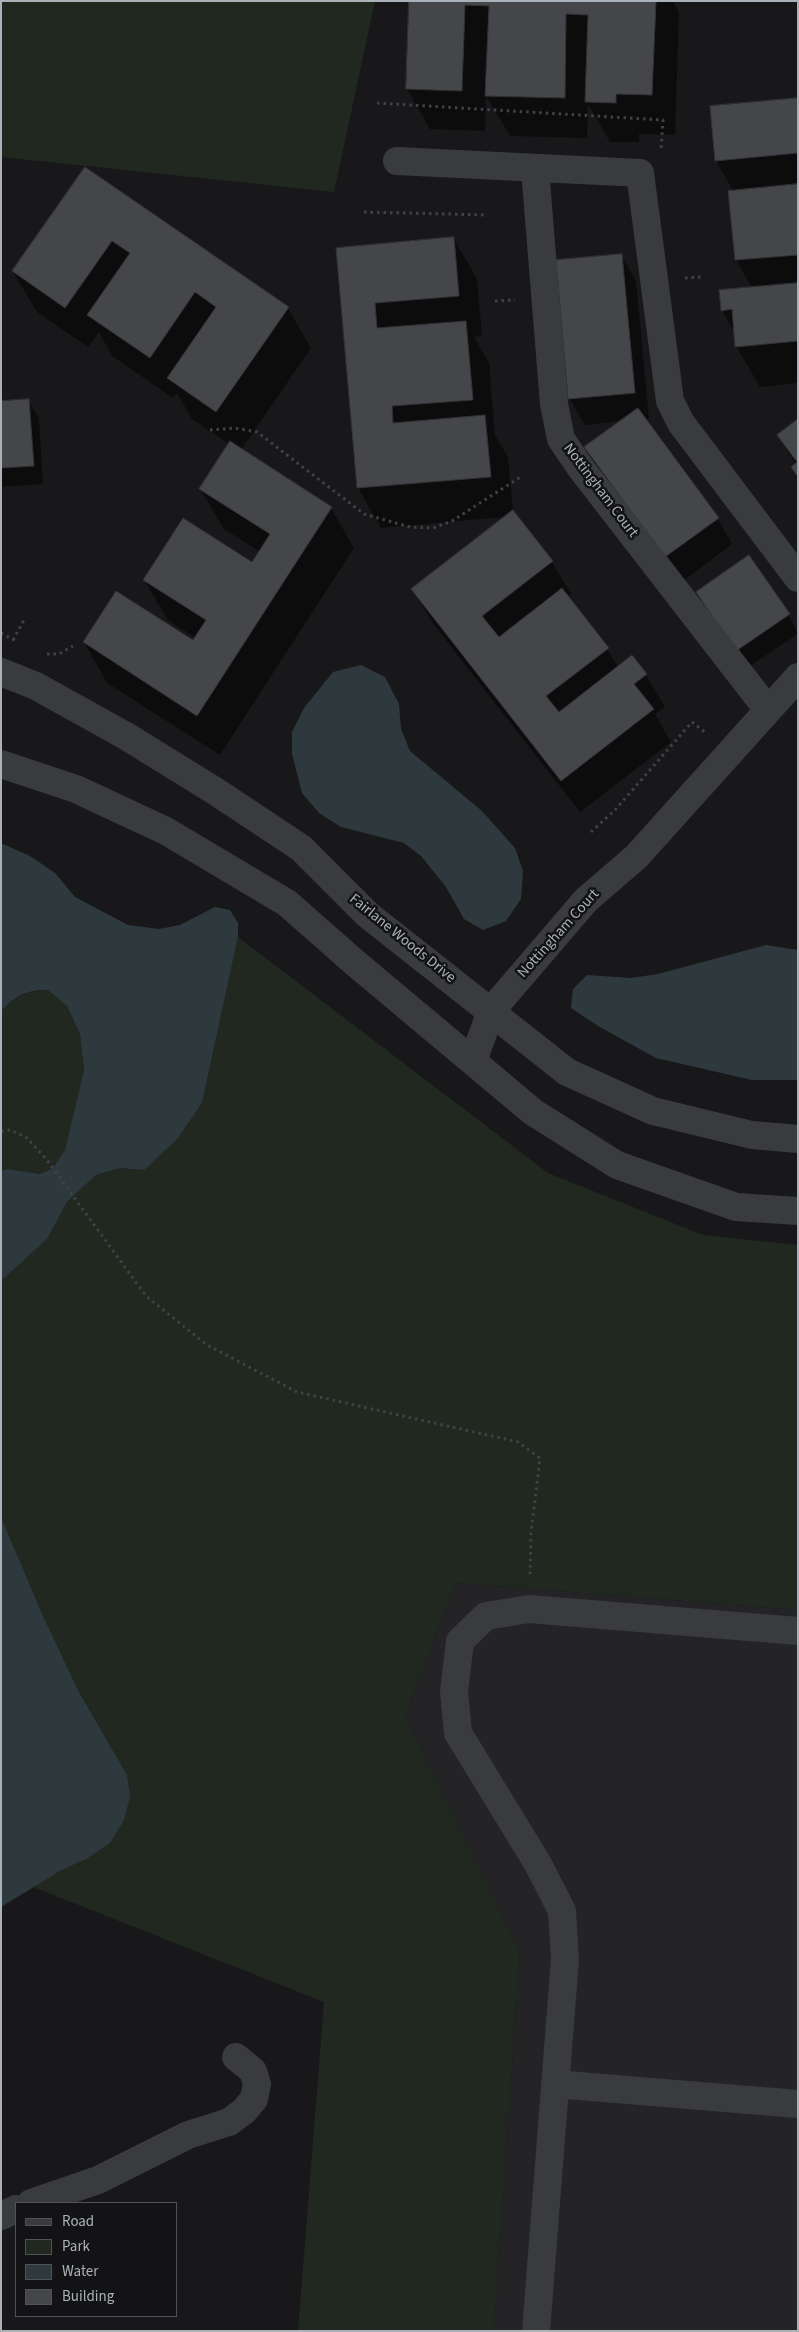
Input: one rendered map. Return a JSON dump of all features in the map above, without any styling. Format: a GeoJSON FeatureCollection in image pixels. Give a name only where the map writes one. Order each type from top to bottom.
{"type":"FeatureCollection","features":[{"type":"Feature","properties":{"kind":"street"},"geometry":{"type":"LineString","coordinates":[[397,161],[640,173],[670,401],[681,424],[798,578]]}},
{"type":"Feature","properties":{"kind":"street","name":"Nottingham Court"},"geometry":{"type":"LineString","coordinates":[[536,169],[554,404],[561,439],[586,475],[768,710]]}},
{"type":"Feature","properties":{"kind":"street","name":"Fairlane Woods Drive"},"geometry":{"type":"LineString","coordinates":[[1,672],[36,686],[126,736],[216,791],[301,848],[368,915],[568,1072],[653,1111],[752,1135],[798,1138]]}},
{"type":"Feature","properties":{"kind":"street","name":"Nottingham Court"},"geometry":{"type":"LineString","coordinates":[[474,1061],[491,1011],[586,900],[636,857],[798,677]]}},
{"type":"Feature","properties":{"kind":"street"},"geometry":{"type":"LineString","coordinates":[[1,764],[76,789],[166,831],[287,903],[354,962],[533,1112],[618,1164],[736,1207],[798,1211]]}},
{"type":"Feature","properties":{"kind":"street"},"geometry":{"type":"LineString","coordinates":[[536,2331],[564,1959],[562,1911],[538,1864],[458,1733],[454,1692],[460,1641],[486,1616],[529,1609],[798,1631]]}},
{"type":"Feature","properties":{"kind":"street"},"geometry":{"type":"LineString","coordinates":[[34,2202],[98,2180],[188,2135],[229,2122],[244,2111],[254,2099],[257,2084],[253,2071],[236,2057]]}},
{"type":"Feature","properties":{"kind":"street"},"geometry":{"type":"LineString","coordinates":[[555,2084],[798,2104]]}},
{"type":"Feature","properties":{"kind":"street"},"geometry":{"type":"LineString","coordinates":[[1,2216],[15,2209]]}},
{"type":"Feature","properties":{"kind":"path"},"geometry":{"type":"LineString","coordinates":[[377,103],[663,120],[661,157],[640,173]]}},
{"type":"Feature","properties":{"kind":"path"},"geometry":{"type":"LineString","coordinates":[[364,212],[487,215]]}},
{"type":"Feature","properties":{"kind":"path"},"geometry":{"type":"LineString","coordinates":[[210,430],[235,428],[257,432],[364,514],[410,527],[433,528],[452,520],[522,476]]}},
{"type":"Feature","properties":{"kind":"path"},"geometry":{"type":"LineString","coordinates":[[13,640],[24,620]]}},
{"type":"Feature","properties":{"kind":"path"},"geometry":{"type":"LineString","coordinates":[[1,633],[20,643]]}},
{"type":"Feature","properties":{"kind":"path"},"geometry":{"type":"LineString","coordinates":[[41,654],[59,654],[73,646]]}},
{"type":"Feature","properties":{"kind":"path"},"geometry":{"type":"LineString","coordinates":[[591,832],[615,810],[692,722],[730,753]]}},
{"type":"Feature","properties":{"kind":"path"},"geometry":{"type":"LineString","coordinates":[[1,1131],[10,1130],[27,1138],[47,1160],[146,1296],[215,1349],[297,1392],[518,1442],[540,1458],[531,1533],[529,1609]]}},
{"type":"Feature","properties":{"kind":"shaded area"},"geometry":{"type":"Polygon","coordinates":[[[456,1583],[798,1610],[798,2331],[494,2331],[520,1951],[405,1716],[456,1583]]]}},
{"type":"Feature","properties":{"kind":"green space"},"geometry":{"type":"Polygon","coordinates":[[[1,1],[375,1],[334,192],[1,157],[1,1]]]}},
{"type":"Feature","properties":{"kind":"green space"},"geometry":{"type":"Polygon","coordinates":[[[238,937],[548,1173],[703,1235],[798,1245],[798,1610],[456,1583],[405,1716],[520,1951],[494,2331],[298,2331],[324,2002],[33,1887],[60,1871],[86,1859],[127,1775],[79,1692],[43,1616],[1,1517],[1,1281],[47,1239],[67,1202],[96,1175],[120,1168],[144,1170],[202,1103],[238,937]]]}},
{"type":"Feature","properties":{"kind":"green space"},"geometry":{"type":"Polygon","coordinates":[[[48,990],[67,1006],[80,1034],[84,1070],[65,1151],[53,1168],[40,1174],[7,1169],[1,1171],[1,1011],[22,995],[34,991],[48,990]]]}},
{"type":"Feature","properties":{"kind":"water"},"geometry":{"type":"Polygon","coordinates":[[[361,665],[385,677],[399,704],[401,729],[410,751],[482,811],[515,848],[523,871],[521,899],[506,921],[483,930],[464,919],[446,887],[421,856],[404,843],[341,827],[319,813],[302,793],[292,754],[292,732],[304,708],[333,672],[361,665]]]}},
{"type":"Feature","properties":{"kind":"water"},"geometry":{"type":"Polygon","coordinates":[[[1,843],[30,856],[55,873],[75,897],[128,925],[159,929],[180,925],[215,907],[230,910],[238,923],[238,937],[202,1103],[177,1139],[144,1170],[120,1168],[96,1175],[67,1202],[47,1239],[1,1281],[1,1171],[7,1169],[40,1174],[53,1168],[65,1150],[84,1070],[80,1034],[67,1006],[48,990],[22,994],[1,1011],[1,843]]]}},
{"type":"Feature","properties":{"kind":"water"},"geometry":{"type":"Polygon","coordinates":[[[766,945],[798,950],[798,1080],[752,1080],[656,1058],[598,1026],[571,1008],[573,989],[587,975],[631,978],[658,974],[766,945]]]}},
{"type":"Feature","properties":{"kind":"water"},"geometry":{"type":"Polygon","coordinates":[[[1,1517],[43,1616],[79,1692],[127,1775],[130,1797],[124,1820],[110,1843],[86,1859],[60,1871],[1,1907],[1,1517]]]}},
{"type":"Feature","properties":{"kind":"building"},"geometry":{"type":"Polygon","coordinates":[[[409,1],[656,1],[652,95],[616,94],[616,103],[585,102],[588,15],[566,14],[565,98],[485,96],[489,6],[465,5],[462,91],[406,89],[409,1]]]}},
{"type":"Feature","properties":{"kind":"building"},"geometry":{"type":"Polygon","coordinates":[[[798,98],[798,153],[715,161],[710,106],[798,98]]]}},
{"type":"Feature","properties":{"kind":"building"},"geometry":{"type":"Polygon","coordinates":[[[85,167],[289,307],[216,412],[167,378],[216,307],[195,292],[150,358],[87,315],[130,253],[112,241],[65,308],[12,271],[85,167]]]}},
{"type":"Feature","properties":{"kind":"building"},"geometry":{"type":"Polygon","coordinates":[[[798,184],[798,255],[735,260],[728,191],[798,184]]]}},
{"type":"Feature","properties":{"kind":"building"},"geometry":{"type":"Polygon","coordinates":[[[454,237],[459,296],[375,303],[377,328],[466,321],[473,400],[392,406],[393,423],[485,415],[491,477],[357,488],[336,248],[454,237]]]}},
{"type":"Feature","properties":{"kind":"building"},"geometry":{"type":"Polygon","coordinates":[[[622,254],[635,393],[568,399],[556,260],[622,254]]]}},
{"type":"Feature","properties":{"kind":"building"},"geometry":{"type":"Polygon","coordinates":[[[798,283],[798,341],[735,347],[732,309],[721,311],[719,290],[798,283]]]}},
{"type":"Feature","properties":{"kind":"building"},"geometry":{"type":"Polygon","coordinates":[[[29,399],[34,466],[1,468],[1,401],[29,399]]]}},
{"type":"Feature","properties":{"kind":"building"},"geometry":{"type":"Polygon","coordinates":[[[638,408],[719,518],[665,557],[584,447],[638,408]]]}},
{"type":"Feature","properties":{"kind":"building"},"geometry":{"type":"Polygon","coordinates":[[[798,419],[798,477],[791,467],[797,462],[777,435],[798,419]]]}},
{"type":"Feature","properties":{"kind":"building"},"geometry":{"type":"Polygon","coordinates":[[[230,441],[332,507],[197,716],[83,642],[116,591],[193,640],[206,620],[143,580],[183,518],[252,562],[270,534],[199,489],[230,441]]]}},
{"type":"Feature","properties":{"kind":"building"},"geometry":{"type":"Polygon","coordinates":[[[513,510],[553,561],[482,616],[499,637],[562,588],[609,648],[546,696],[559,712],[632,655],[647,674],[634,684],[654,709],[561,781],[411,589],[513,510]]]}},
{"type":"Feature","properties":{"kind":"building"},"geometry":{"type":"Polygon","coordinates":[[[749,555],[790,614],[736,651],[696,592],[749,555]]]}}]}
